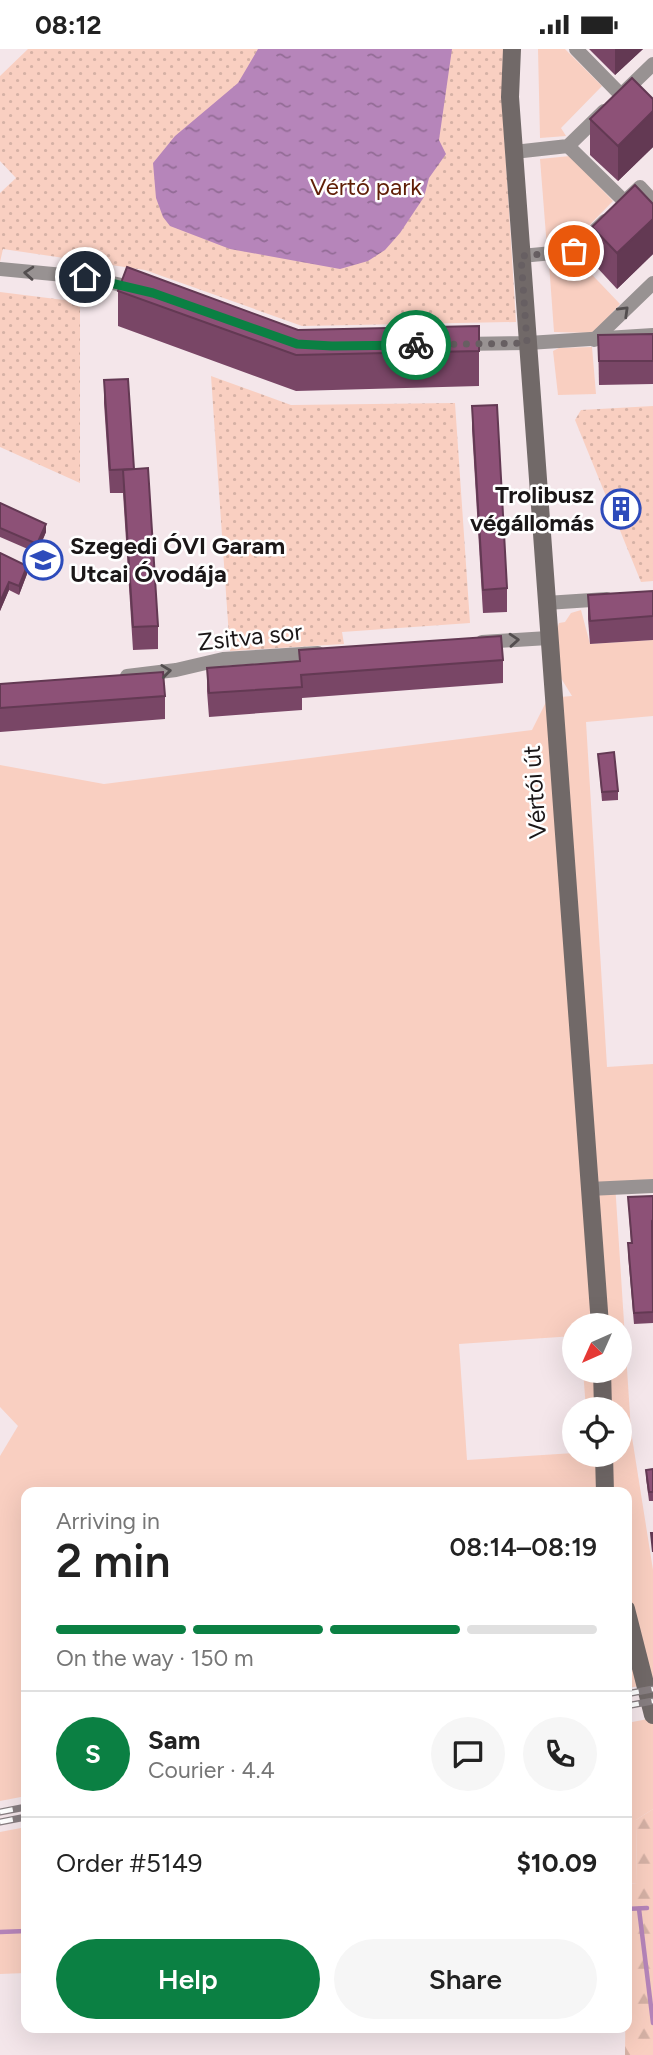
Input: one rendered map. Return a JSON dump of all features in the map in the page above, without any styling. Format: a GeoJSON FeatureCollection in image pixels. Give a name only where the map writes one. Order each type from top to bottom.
{"type":"FeatureCollection","features":[{"type":"Feature","properties":{"kind":"street","name":"Vértói út"},"geometry":{"type":"LineString","coordinates":[[512,49],[510,97],[599,1313]]}},
{"type":"Feature","properties":{"kind":"street"},"geometry":{"type":"LineString","coordinates":[[576,49],[621,95]]}},
{"type":"Feature","properties":{"kind":"street"},"geometry":{"type":"LineString","coordinates":[[514,152],[568,145],[653,64]]}},
{"type":"Feature","properties":{"kind":"street"},"geometry":{"type":"LineString","coordinates":[[568,145],[624,201]]}},
{"type":"Feature","properties":{"kind":"street"},"geometry":{"type":"LineString","coordinates":[[521,256],[574,251],[640,187],[653,201]]}},
{"type":"Feature","properties":{"kind":"street"},"geometry":{"type":"LineString","coordinates":[[0,269],[85,277],[153,293]]}},
{"type":"Feature","properties":{"kind":"street"},"geometry":{"type":"LineString","coordinates":[[594,340],[653,283]]}},
{"type":"Feature","properties":{"kind":"street"},"geometry":{"type":"LineString","coordinates":[[446,344],[527,343],[653,335]]}},
{"type":"Feature","properties":{"kind":"street"},"geometry":{"type":"LineString","coordinates":[[546,603],[586,602],[596,598],[617,600]]}},
{"type":"Feature","properties":{"kind":"street"},"geometry":{"type":"LineString","coordinates":[[472,643],[548,638]]}},
{"type":"Feature","properties":{"kind":"street","name":"Zsitva sor"},"geometry":{"type":"LineString","coordinates":[[107,678],[176,670],[223,659],[332,652]]}},
{"type":"Feature","properties":{"kind":"street"},"geometry":{"type":"LineString","coordinates":[[589,1189],[653,1186]]}},
{"type":"Feature","properties":{"kind":"street"},"geometry":{"type":"LineString","coordinates":[[604,1467],[605,1487]]}},
{"type":"Feature","properties":{"kind":"street"},"geometry":{"type":"LineString","coordinates":[[632,1633],[653,1715]]}},
{"type":"Feature","properties":{"kind":"green space","name":"Vértó park"},"geometry":{"type":"Polygon","coordinates":[[[28,49],[503,49],[502,99],[516,322],[302,326],[145,270],[3,249],[0,262],[0,193],[16,178],[0,161],[0,76],[28,49]]]}},
{"type":"Feature","properties":{"kind":"green space"},"geometry":{"type":"Polygon","coordinates":[[[538,49],[565,49],[602,86],[561,128],[566,136],[540,138],[538,49]]]}},
{"type":"Feature","properties":{"kind":"green space"},"geometry":{"type":"Polygon","coordinates":[[[570,156],[613,201],[569,246],[547,248],[540,159],[570,156]]]}},
{"type":"Feature","properties":{"kind":"green space"},"geometry":{"type":"Polygon","coordinates":[[[577,259],[620,304],[594,333],[554,332],[549,263],[577,259]]]}},
{"type":"Feature","properties":{"kind":"green space"},"geometry":{"type":"Polygon","coordinates":[[[0,292],[80,302],[80,483],[0,447],[0,292]]]}},
{"type":"Feature","properties":{"kind":"green space"},"geometry":{"type":"Polygon","coordinates":[[[592,347],[596,394],[558,395],[553,351],[559,348],[592,347]]]}},
{"type":"Feature","properties":{"kind":"green space"},"geometry":{"type":"Polygon","coordinates":[[[211,376],[291,405],[455,403],[470,623],[342,632],[344,644],[230,651],[211,376]]]}},
{"type":"Feature","properties":{"kind":"green space"},"geometry":{"type":"Polygon","coordinates":[[[653,406],[653,581],[641,582],[575,420],[581,410],[653,406]]]}},
{"type":"Feature","properties":{"kind":"green space"},"geometry":{"type":"Polygon","coordinates":[[[581,610],[590,644],[653,640],[653,716],[586,722],[607,1067],[653,1064],[653,1179],[615,1183],[623,1313],[562,1313],[562,1337],[459,1344],[467,1460],[562,1454],[562,1467],[632,1467],[632,1437],[653,1570],[653,1684],[632,1687],[632,1487],[21,1487],[21,1797],[0,1801],[0,1456],[18,1426],[0,1407],[0,765],[104,784],[532,730],[548,698],[572,696],[559,675],[559,623],[565,622],[571,613],[581,610]]]}},
{"type":"Feature","properties":{"kind":"green space"},"geometry":{"type":"Polygon","coordinates":[[[584,1383],[628,1383],[629,1397],[585,1397],[584,1383]]]}},
{"type":"Feature","properties":{"kind":"green space"},"geometry":{"type":"Polygon","coordinates":[[[653,1718],[653,1809],[636,1820],[637,1883],[632,1884],[632,1722],[653,1718]]]}},
{"type":"Feature","properties":{"kind":"green space"},"geometry":{"type":"Polygon","coordinates":[[[653,1809],[653,2055],[625,2055],[625,2033],[632,2033],[632,1884],[637,1883],[636,1820],[653,1809]]]}},
{"type":"Feature","properties":{"kind":"green space"},"geometry":{"type":"Polygon","coordinates":[[[21,1828],[21,1973],[0,1974],[0,1832],[21,1828]]]}},
{"type":"Feature","properties":{"kind":"water"},"geometry":{"type":"Polygon","coordinates":[[[258,49],[452,49],[439,140],[446,154],[429,178],[424,197],[400,233],[385,250],[368,261],[340,269],[230,249],[170,226],[163,217],[156,198],[153,163],[175,136],[238,83],[258,49]]]}},
{"type":"Feature","properties":{"kind":"building"},"geometry":{"type":"Polygon","coordinates":[[[632,78],[653,99],[653,111],[618,146],[590,119],[632,78]]]}},
{"type":"Feature","properties":{"kind":"building"},"geometry":{"type":"Polygon","coordinates":[[[635,185],[653,204],[653,219],[617,253],[592,227],[635,185]]]}},
{"type":"Feature","properties":{"kind":"building"},"geometry":{"type":"Polygon","coordinates":[[[127,267],[298,330],[479,326],[479,351],[296,355],[118,291],[127,267]]]}},
{"type":"Feature","properties":{"kind":"building"},"geometry":{"type":"Polygon","coordinates":[[[653,334],[653,361],[599,361],[598,335],[653,334]]]}},
{"type":"Feature","properties":{"kind":"building"},"geometry":{"type":"Polygon","coordinates":[[[128,379],[134,469],[110,470],[104,380],[128,379]]]}},
{"type":"Feature","properties":{"kind":"building"},"geometry":{"type":"Polygon","coordinates":[[[497,405],[507,588],[483,590],[472,406],[497,405]]]}},
{"type":"Feature","properties":{"kind":"building"},"geometry":{"type":"Polygon","coordinates":[[[148,468],[158,626],[133,627],[123,470],[148,468]]]}},
{"type":"Feature","properties":{"kind":"building"},"geometry":{"type":"Polygon","coordinates":[[[0,503],[46,524],[37,544],[0,528],[0,503]]]}},
{"type":"Feature","properties":{"kind":"building"},"geometry":{"type":"Polygon","coordinates":[[[0,553],[27,566],[19,586],[9,582],[0,602],[0,553]]]}},
{"type":"Feature","properties":{"kind":"building"},"geometry":{"type":"Polygon","coordinates":[[[653,591],[653,616],[590,621],[588,595],[653,591]]]}},
{"type":"Feature","properties":{"kind":"building"},"geometry":{"type":"Polygon","coordinates":[[[501,636],[503,660],[301,675],[302,687],[209,693],[207,668],[300,661],[299,650],[501,636]]]}},
{"type":"Feature","properties":{"kind":"building"},"geometry":{"type":"Polygon","coordinates":[[[163,672],[165,696],[0,708],[0,684],[163,672]]]}},
{"type":"Feature","properties":{"kind":"building"},"geometry":{"type":"Polygon","coordinates":[[[614,752],[618,791],[602,792],[598,754],[614,752]]]}},
{"type":"Feature","properties":{"kind":"building"},"geometry":{"type":"Polygon","coordinates":[[[653,1196],[653,1312],[634,1313],[628,1243],[632,1243],[628,1197],[653,1196]]]}},
{"type":"Feature","properties":{"kind":"building"},"geometry":{"type":"Polygon","coordinates":[[[653,1469],[653,1492],[649,1492],[646,1470],[653,1469]]]}},
{"type":"Feature","properties":{"kind":"waterway"},"geometry":{"type":"LineString","coordinates":[[632,1909],[647,1908]]}},
{"type":"Feature","properties":{"kind":"waterway"},"geometry":{"type":"LineString","coordinates":[[639,1909],[653,2023]]}},
{"type":"Feature","properties":{"kind":"waterway"},"geometry":{"type":"LineString","coordinates":[[0,1932],[21,1931]]}},
{"type":"Feature","properties":{"kind":"railway"},"geometry":{"type":"LineString","coordinates":[[632,1693],[653,1689]]}},
{"type":"Feature","properties":{"kind":"railway"},"geometry":{"type":"LineString","coordinates":[[632,1705],[653,1701]]}},
{"type":"Feature","properties":{"kind":"railway"},"geometry":{"type":"LineString","coordinates":[[0,1812],[21,1808]]}},
{"type":"Feature","properties":{"kind":"railway"},"geometry":{"type":"LineString","coordinates":[[0,1822],[21,1818]]}},
{"type":"Feature","properties":{"kind":"way so far"},"geometry":{"type":"LineString","coordinates":[[416,345],[527,343],[521,256],[574,251]]}},
{"type":"Feature","properties":{"kind":"place","name":"Trolibusz végállomás"},"geometry":{"type":"Point","coordinates":[621,509]}},
{"type":"Feature","properties":{"kind":"place","name":"Szegedi ÓVI Garam Utcai Óvodája"},"geometry":{"type":"Point","coordinates":[43,560]}},
{"type":"Feature","properties":{"kind":"route"},"geometry":{"type":"LineString","coordinates":[[85,277],[153,293],[297,344],[416,345]]}}]}
